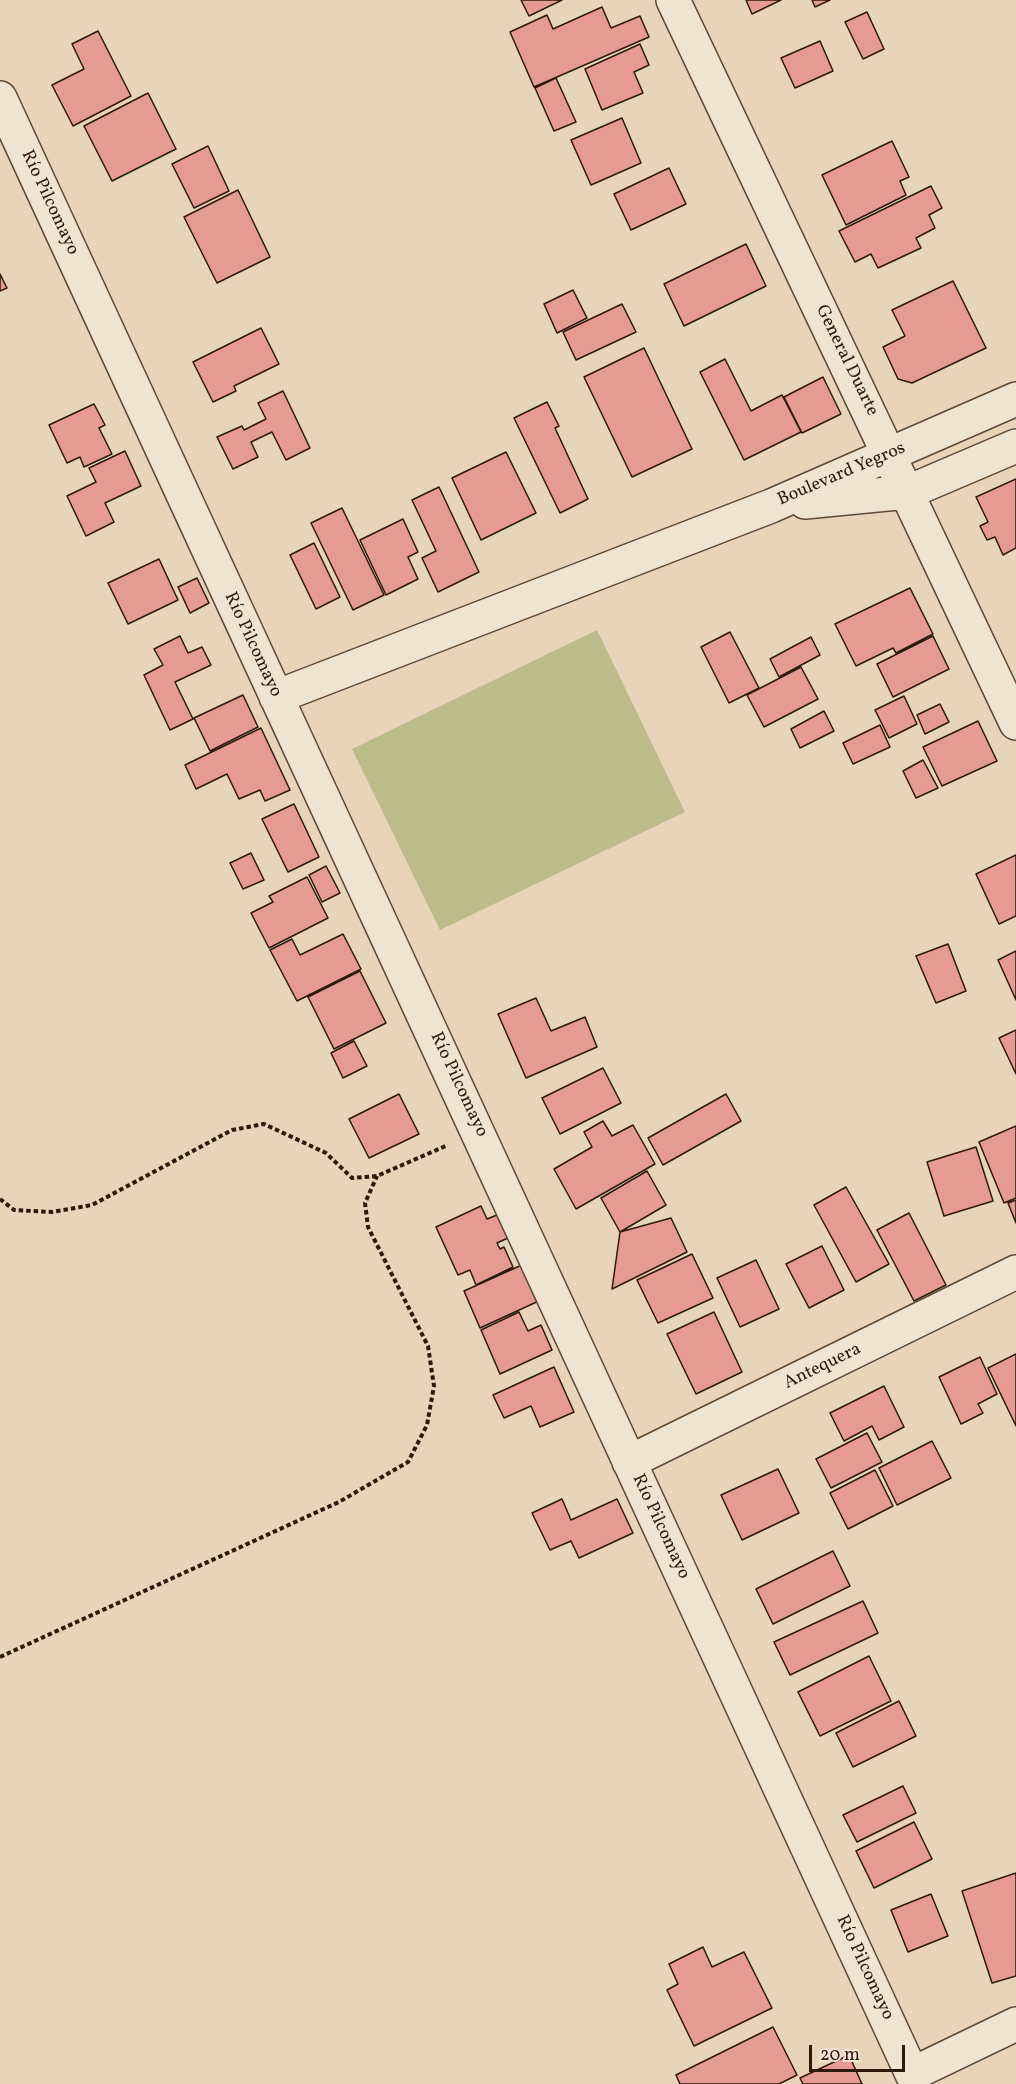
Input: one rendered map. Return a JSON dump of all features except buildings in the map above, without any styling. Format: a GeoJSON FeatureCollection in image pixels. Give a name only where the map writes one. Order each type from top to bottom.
{"type":"FeatureCollection","features":[{"type":"Feature","properties":{"kind":"street","name":"General Duarte"},"geometry":{"type":"LineString","coordinates":[[673,0],[891,455],[1016,723]]}},
{"type":"Feature","properties":{"kind":"street","name":"Río Pilcomayo"},"geometry":{"type":"LineString","coordinates":[[0,98],[276,697],[479,1130],[910,2079]]}},
{"type":"Feature","properties":{"kind":"street","name":"Boulevard Yegros"},"geometry":{"type":"LineString","coordinates":[[771,506],[1016,399]]}},
{"type":"Feature","properties":{"kind":"street","name":"Boulevard Yegros"},"geometry":{"type":"LineString","coordinates":[[771,506],[908,492],[1016,446]]}},
{"type":"Feature","properties":{"kind":"street"},"geometry":{"type":"LineString","coordinates":[[276,697],[771,506]]}},
{"type":"Feature","properties":{"kind":"street","name":"Antequera"},"geometry":{"type":"LineString","coordinates":[[630,1462],[1016,1272]]}},
{"type":"Feature","properties":{"kind":"street"},"geometry":{"type":"LineString","coordinates":[[910,2079],[1016,2024]]}},
{"type":"Feature","properties":{"kind":"path"},"geometry":{"type":"LineString","coordinates":[[0,1199],[14,1210],[52,1212],[92,1205],[232,1130],[264,1124],[326,1153],[352,1178],[377,1176],[479,1130]]}},
{"type":"Feature","properties":{"kind":"path"},"geometry":{"type":"LineString","coordinates":[[0,1657],[339,1503],[408,1462],[427,1425],[434,1386],[428,1346],[368,1227],[365,1203],[377,1176]]}},
{"type":"Feature","properties":{"kind":"shaded area"},"geometry":{"type":"Polygon","coordinates":[[[597,630],[685,812],[440,930],[352,749],[597,630]]]}}]}
